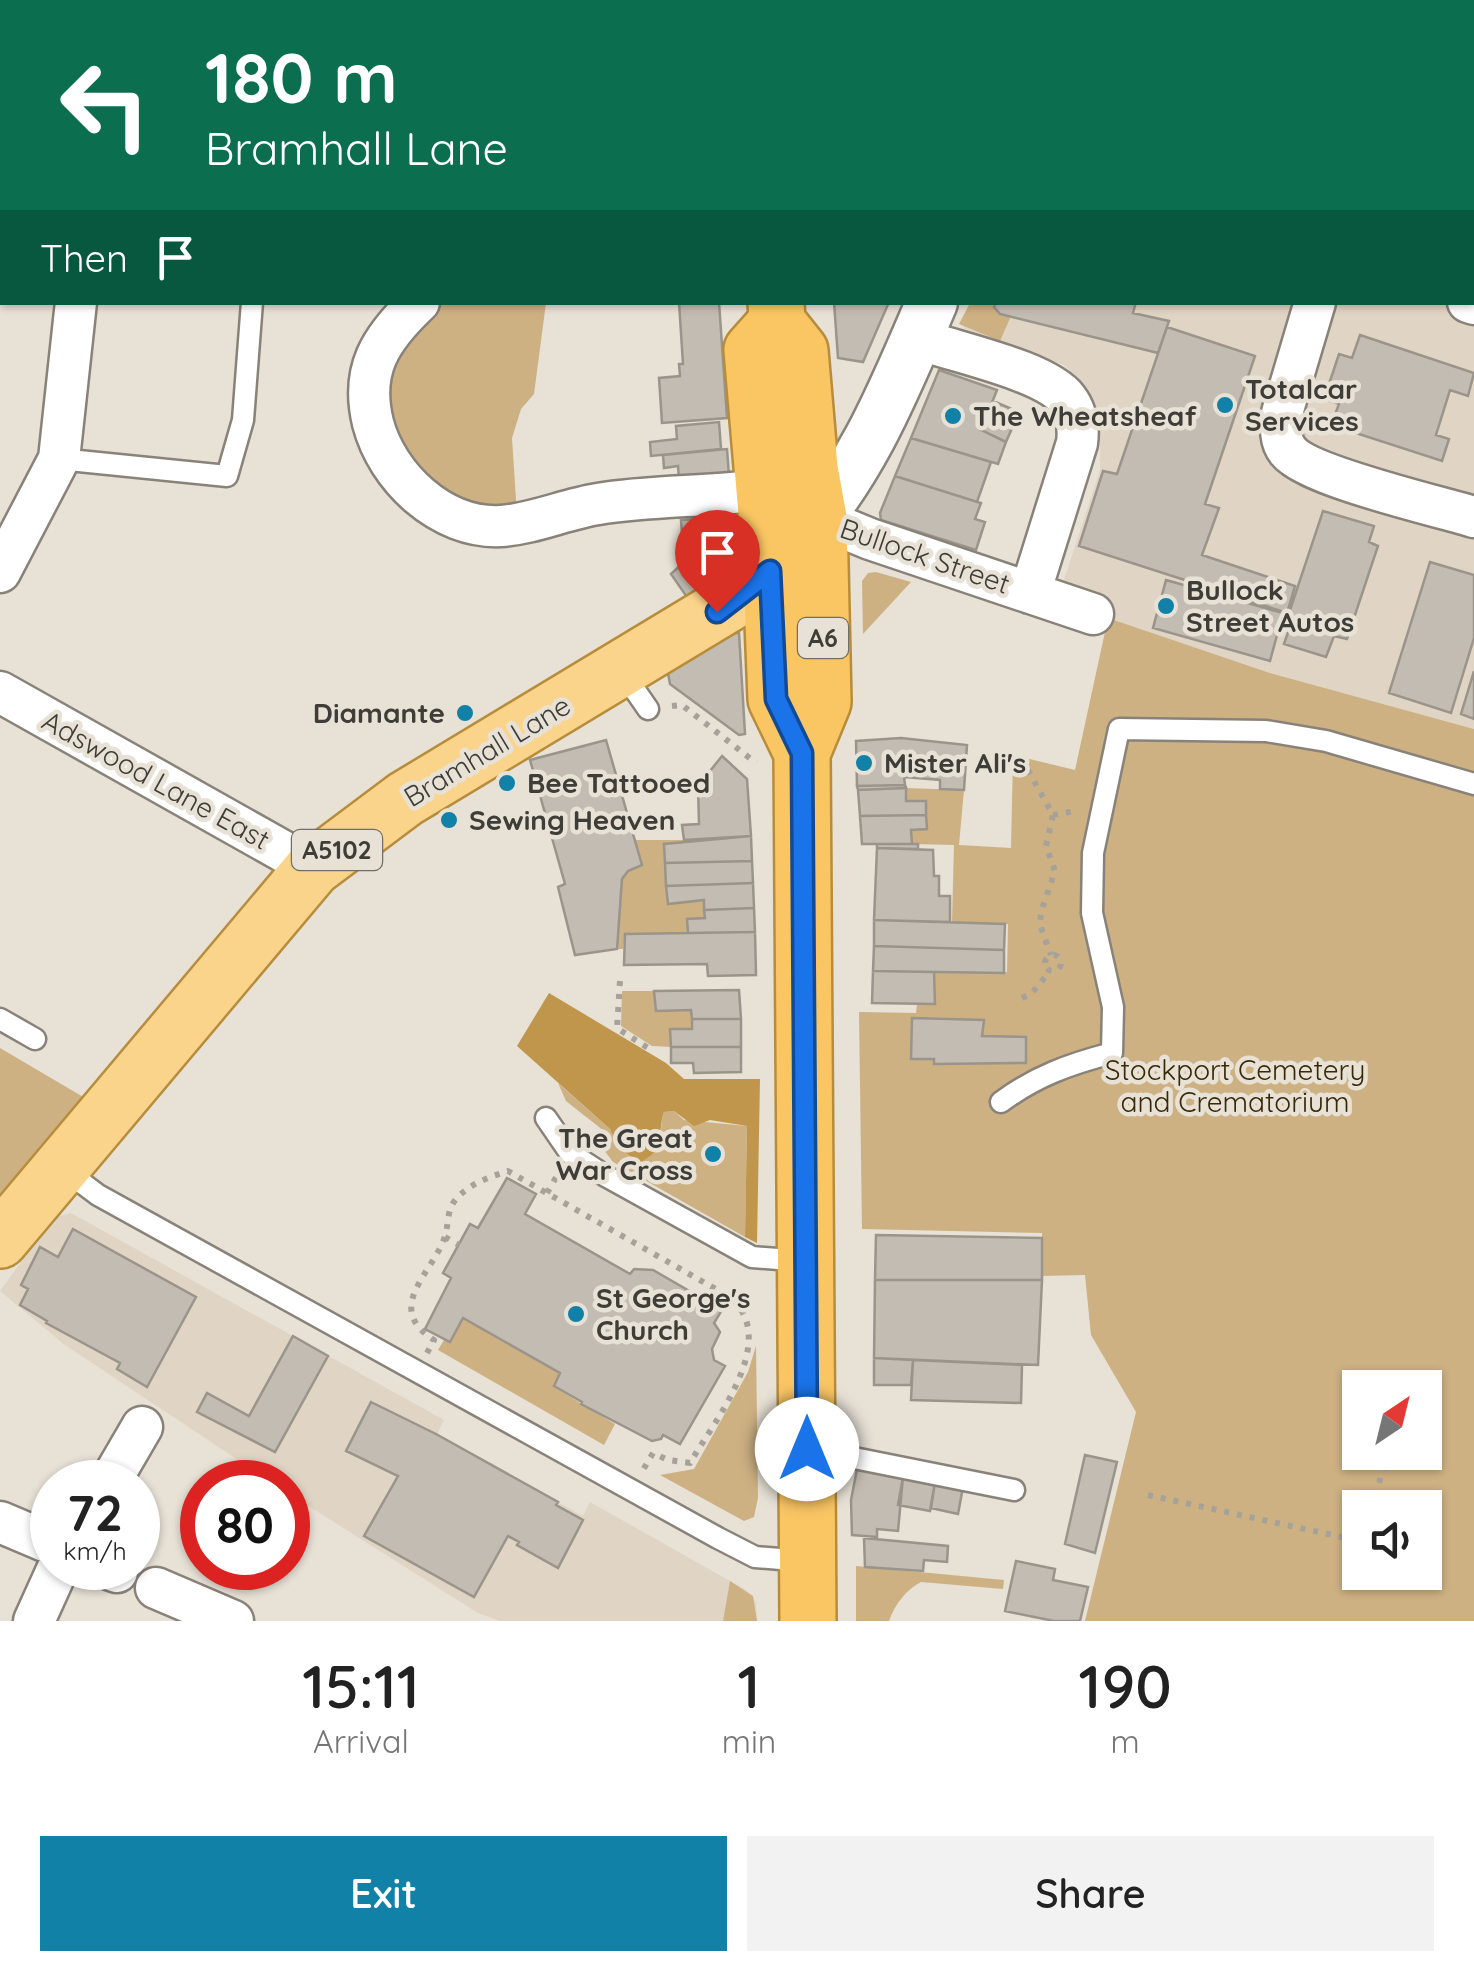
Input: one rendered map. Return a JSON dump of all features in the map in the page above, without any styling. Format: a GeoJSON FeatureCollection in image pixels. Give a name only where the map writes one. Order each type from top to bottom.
{"type":"FeatureCollection","features":[{"type":"Feature","properties":{"kind":"highway","name":"A6"},"geometry":{"type":"LineString","coordinates":[[779,758],[823,702],[819,518],[810,468],[800,351],[777,312],[752,350],[770,571],[779,758],[806,1261],[808,1621]]}},
{"type":"Feature","properties":{"kind":"main road","name":"Bramhall Lane"},"geometry":{"type":"LineString","coordinates":[[0,1240],[313,868],[406,799],[634,689],[770,571]]}},
{"type":"Feature","properties":{"kind":"street"},"geometry":{"type":"LineString","coordinates":[[0,572],[60,459],[76,305]]}},
{"type":"Feature","properties":{"kind":"street","name":"Bullock Street"},"geometry":{"type":"LineString","coordinates":[[416,305],[396,324],[380,350],[367,382],[369,404],[379,448],[391,468],[440,509],[471,523],[501,526],[595,504],[743,492],[1093,614]]}},
{"type":"Feature","properties":{"kind":"street"},"geometry":{"type":"LineString","coordinates":[[1314,305],[1282,413],[1280,430],[1288,452],[1318,470],[1474,518]]}},
{"type":"Feature","properties":{"kind":"street"},"geometry":{"type":"LineString","coordinates":[[770,571],[819,518],[872,438],[924,320]]}},
{"type":"Feature","properties":{"kind":"street","name":"Bullock Street"},"geometry":{"type":"LineString","coordinates":[[924,320],[1060,391],[1074,410],[1077,443],[1030,592]]}},
{"type":"Feature","properties":{"kind":"street","name":"Adswood Lane East"},"geometry":{"type":"LineString","coordinates":[[0,692],[313,868]]}},
{"type":"Feature","properties":{"kind":"street"},"geometry":{"type":"LineString","coordinates":[[123,1460],[142,1426]]}},
{"type":"Feature","properties":{"kind":"street"},"geometry":{"type":"LineString","coordinates":[[0,1522],[30,1535]]}},
{"type":"Feature","properties":{"kind":"street"},"geometry":{"type":"LineString","coordinates":[[34,1621],[48,1590]]}},
{"type":"Feature","properties":{"kind":"street"},"geometry":{"type":"LineString","coordinates":[[160,1590],[233,1621]]}},
{"type":"Feature","properties":{"kind":"lane"},"geometry":{"type":"LineString","coordinates":[[60,459],[227,476],[243,420],[252,305]]}},
{"type":"Feature","properties":{"kind":"lane"},"geometry":{"type":"LineString","coordinates":[[1001,1102],[1028,1082],[1054,1070],[1112,1053],[1113,1007],[1096,941],[1092,893],[1093,853],[1119,728],[1266,732],[1326,740],[1474,784]]}},
{"type":"Feature","properties":{"kind":"lane"},"geometry":{"type":"LineString","coordinates":[[0,1018],[35,1038]]}},
{"type":"Feature","properties":{"kind":"lane"},"geometry":{"type":"LineString","coordinates":[[546,1118],[570,1153],[752,1257],[806,1261]]}},
{"type":"Feature","properties":{"kind":"lane"},"geometry":{"type":"LineString","coordinates":[[61,1167],[98,1196],[718,1538],[756,1557],[808,1561]]}},
{"type":"Feature","properties":{"kind":"lane"},"geometry":{"type":"LineString","coordinates":[[807,1449],[1014,1490]]}},
{"type":"Feature","properties":{"kind":"path"},"geometry":{"type":"LineString","coordinates":[[634,689],[682,705],[779,758]]}},
{"type":"Feature","properties":{"kind":"path"},"geometry":{"type":"LineString","coordinates":[[1028,770],[1053,815],[1046,846],[1055,870],[1040,925],[1051,956]]}},
{"type":"Feature","properties":{"kind":"path"},"geometry":{"type":"LineString","coordinates":[[1050,972],[1044,963],[1051,956]]}},
{"type":"Feature","properties":{"kind":"path"},"geometry":{"type":"LineString","coordinates":[[1022,998],[1062,965],[1059,957],[1051,956]]}},
{"type":"Feature","properties":{"kind":"path"},"geometry":{"type":"LineString","coordinates":[[620,982],[617,1028],[648,1048]]}},
{"type":"Feature","properties":{"kind":"path"},"geometry":{"type":"LineString","coordinates":[[427,1354],[434,1340],[420,1332],[413,1318],[412,1295],[445,1237],[446,1216],[457,1198],[480,1180],[508,1172],[738,1304],[748,1334],[748,1359],[741,1376],[690,1463],[653,1453],[641,1474]]}},
{"type":"Feature","properties":{"kind":"path"},"geometry":{"type":"LineString","coordinates":[[445,1237],[459,1245]]}},
{"type":"Feature","properties":{"kind":"path"},"geometry":{"type":"LineString","coordinates":[[1148,1495],[1342,1537]]}},
{"type":"Feature","properties":{"kind":"shaded area"},"geometry":{"type":"Polygon","coordinates":[[[974,305],[1474,305],[1474,729],[1270,673],[1108,618],[1062,586],[1100,470],[1095,405],[1082,382],[1064,365],[963,328],[974,305]]]}},
{"type":"Feature","properties":{"kind":"shaded area"},"geometry":{"type":"Polygon","coordinates":[[[549,993],[666,1063],[684,1079],[760,1079],[757,1243],[745,1237],[747,1126],[710,1120],[694,1126],[674,1111],[664,1112],[658,1147],[639,1163],[618,1147],[610,1129],[517,1046],[549,993]]]}},
{"type":"Feature","properties":{"kind":"shaded area"},"geometry":{"type":"Polygon","coordinates":[[[71,1213],[444,1420],[437,1434],[583,1516],[590,1502],[746,1590],[756,1602],[757,1621],[500,1621],[478,1613],[310,1507],[310,1460],[238,1460],[65,1345],[0,1291],[53,1218],[71,1213]]]}},
{"type":"Feature","properties":{"kind":"green space"},"geometry":{"type":"Polygon","coordinates":[[[432,305],[546,305],[534,394],[521,409],[512,438],[517,515],[481,516],[396,455],[383,371],[432,305]]]}},
{"type":"Feature","properties":{"kind":"green space"},"geometry":{"type":"Polygon","coordinates":[[[969,305],[995,305],[999,314],[1011,316],[1000,341],[959,324],[969,305]]]}},
{"type":"Feature","properties":{"kind":"green space"},"geometry":{"type":"Polygon","coordinates":[[[868,573],[911,582],[863,634],[862,581],[868,573]]]}},
{"type":"Feature","properties":{"kind":"green space","name":"Stockport Cemetery and Crematorium"},"geometry":{"type":"Polygon","coordinates":[[[1108,618],[1270,673],[1474,729],[1474,1621],[1085,1621],[1136,1412],[1091,1335],[1085,1275],[1042,1276],[1042,1233],[862,1229],[859,1012],[916,1013],[917,1004],[934,1004],[934,972],[1007,972],[1008,924],[952,922],[954,845],[912,844],[911,830],[927,829],[926,801],[906,801],[906,788],[964,790],[959,845],[1011,848],[1013,755],[1075,770],[1108,618]]]}},
{"type":"Feature","properties":{"kind":"green space"},"geometry":{"type":"Polygon","coordinates":[[[635,840],[684,840],[664,845],[668,904],[704,900],[705,918],[688,919],[688,933],[625,934],[623,949],[617,949],[622,879],[628,871],[642,865],[635,840]]]}},
{"type":"Feature","properties":{"kind":"green space"},"geometry":{"type":"Polygon","coordinates":[[[622,991],[654,991],[656,1011],[691,1010],[692,1029],[670,1029],[671,1047],[652,1046],[621,1026],[622,991]]]}},
{"type":"Feature","properties":{"kind":"green space"},"geometry":{"type":"Polygon","coordinates":[[[0,1048],[85,1098],[0,1198],[0,1048]]]}},
{"type":"Feature","properties":{"kind":"green space"},"geometry":{"type":"Polygon","coordinates":[[[558,1083],[610,1129],[618,1147],[639,1163],[657,1147],[664,1112],[674,1111],[684,1120],[747,1126],[745,1237],[613,1162],[604,1150],[604,1131],[566,1101],[558,1083]]]}},
{"type":"Feature","properties":{"kind":"green space"},"geometry":{"type":"Polygon","coordinates":[[[463,1318],[560,1373],[554,1387],[615,1424],[604,1445],[438,1350],[444,1340],[450,1342],[463,1318]]]}},
{"type":"Feature","properties":{"kind":"green space"},"geometry":{"type":"Polygon","coordinates":[[[756,1346],[758,1498],[754,1517],[744,1521],[660,1475],[694,1469],[748,1372],[756,1346]]]}},
{"type":"Feature","properties":{"kind":"green space"},"geometry":{"type":"Polygon","coordinates":[[[856,1566],[1004,1580],[1003,1589],[921,1582],[902,1598],[889,1621],[856,1621],[856,1566]]]}},
{"type":"Feature","properties":{"kind":"green space"},"geometry":{"type":"Polygon","coordinates":[[[730,1581],[753,1596],[757,1621],[723,1621],[730,1581]]]}},
{"type":"Feature","properties":{"kind":"building"},"geometry":{"type":"Polygon","coordinates":[[[679,305],[719,305],[727,418],[662,423],[659,378],[680,376],[679,364],[683,364],[679,305]]]}},
{"type":"Feature","properties":{"kind":"building"},"geometry":{"type":"Polygon","coordinates":[[[834,305],[888,305],[863,362],[838,358],[834,305]]]}},
{"type":"Feature","properties":{"kind":"building"},"geometry":{"type":"Polygon","coordinates":[[[1135,305],[1133,313],[1169,321],[1158,353],[1000,314],[994,307],[1135,305]]]}},
{"type":"Feature","properties":{"kind":"building"},"geometry":{"type":"Polygon","coordinates":[[[1167,327],[1255,356],[1205,504],[1219,508],[1202,555],[1295,586],[1287,613],[1079,546],[1103,471],[1117,474],[1167,327]]]}},
{"type":"Feature","properties":{"kind":"building"},"geometry":{"type":"Polygon","coordinates":[[[1360,335],[1474,373],[1468,396],[1450,390],[1436,435],[1449,439],[1442,461],[1331,425],[1339,404],[1324,399],[1339,354],[1352,358],[1360,335]]]}},
{"type":"Feature","properties":{"kind":"building","name":"The Wheatsheaf"},"geometry":{"type":"Polygon","coordinates":[[[939,370],[997,390],[981,430],[1006,442],[998,464],[911,438],[939,370]]]}},
{"type":"Feature","properties":{"kind":"building"},"geometry":{"type":"Polygon","coordinates":[[[993,401],[1019,412],[1006,442],[981,430],[993,401]]]}},
{"type":"Feature","properties":{"kind":"building"},"geometry":{"type":"Polygon","coordinates":[[[719,422],[721,449],[651,456],[650,442],[677,439],[676,426],[719,422]]]}},
{"type":"Feature","properties":{"kind":"building"},"geometry":{"type":"Polygon","coordinates":[[[911,438],[991,462],[977,502],[895,476],[911,438]]]}},
{"type":"Feature","properties":{"kind":"building"},"geometry":{"type":"Polygon","coordinates":[[[727,449],[729,476],[679,479],[678,466],[664,468],[663,455],[727,449]]]}},
{"type":"Feature","properties":{"kind":"building"},"geometry":{"type":"Polygon","coordinates":[[[895,476],[981,503],[975,519],[985,522],[976,550],[881,520],[880,513],[895,476]]]}},
{"type":"Feature","properties":{"kind":"building"},"geometry":{"type":"Polygon","coordinates":[[[1323,511],[1374,526],[1369,542],[1378,546],[1347,639],[1334,636],[1326,657],[1284,644],[1292,621],[1287,619],[1323,511]]]}},
{"type":"Feature","properties":{"kind":"building"},"geometry":{"type":"Polygon","coordinates":[[[735,517],[732,570],[689,600],[671,574],[684,562],[681,520],[735,517]]]}},
{"type":"Feature","properties":{"kind":"building"},"geometry":{"type":"Polygon","coordinates":[[[1430,562],[1474,575],[1474,638],[1451,713],[1389,693],[1430,562]]]}},
{"type":"Feature","properties":{"kind":"building"},"geometry":{"type":"Polygon","coordinates":[[[1166,580],[1283,613],[1270,661],[1153,628],[1166,580]]]}},
{"type":"Feature","properties":{"kind":"building"},"geometry":{"type":"Polygon","coordinates":[[[724,633],[739,633],[745,734],[739,735],[670,684],[668,673],[724,633]]]}},
{"type":"Feature","properties":{"kind":"building"},"geometry":{"type":"Polygon","coordinates":[[[1474,671],[1474,719],[1461,714],[1474,671]]]}},
{"type":"Feature","properties":{"kind":"building"},"geometry":{"type":"Polygon","coordinates":[[[901,738],[967,745],[964,790],[940,789],[940,780],[904,777],[905,785],[857,786],[856,741],[901,738]]]}},
{"type":"Feature","properties":{"kind":"building"},"geometry":{"type":"Polygon","coordinates":[[[606,740],[642,865],[628,871],[622,879],[617,949],[575,955],[558,887],[565,884],[530,760],[606,740]]]}},
{"type":"Feature","properties":{"kind":"building"},"geometry":{"type":"Polygon","coordinates":[[[722,756],[747,779],[751,836],[684,840],[682,825],[699,824],[698,786],[722,756]]]}},
{"type":"Feature","properties":{"kind":"building"},"geometry":{"type":"Polygon","coordinates":[[[857,786],[906,788],[858,790],[857,786]]]}},
{"type":"Feature","properties":{"kind":"building"},"geometry":{"type":"Polygon","coordinates":[[[906,788],[906,801],[926,801],[926,815],[860,816],[858,790],[906,788]]]}},
{"type":"Feature","properties":{"kind":"building"},"geometry":{"type":"Polygon","coordinates":[[[926,815],[927,829],[911,830],[912,844],[862,844],[860,816],[926,815]]]}},
{"type":"Feature","properties":{"kind":"building"},"geometry":{"type":"Polygon","coordinates":[[[751,836],[752,861],[665,863],[664,844],[751,836]]]}},
{"type":"Feature","properties":{"kind":"building"},"geometry":{"type":"Polygon","coordinates":[[[877,844],[918,844],[918,849],[877,848],[877,844]]]}},
{"type":"Feature","properties":{"kind":"building"},"geometry":{"type":"Polygon","coordinates":[[[877,848],[933,850],[939,896],[950,896],[950,922],[874,920],[877,848]]]}},
{"type":"Feature","properties":{"kind":"building"},"geometry":{"type":"Polygon","coordinates":[[[752,861],[753,883],[666,886],[665,863],[752,861]]]}},
{"type":"Feature","properties":{"kind":"building"},"geometry":{"type":"Polygon","coordinates":[[[753,883],[754,908],[704,910],[704,900],[668,904],[666,886],[753,883]]]}},
{"type":"Feature","properties":{"kind":"building"},"geometry":{"type":"Polygon","coordinates":[[[754,908],[755,932],[688,933],[687,919],[705,918],[704,910],[754,908]]]}},
{"type":"Feature","properties":{"kind":"building"},"geometry":{"type":"Polygon","coordinates":[[[874,920],[1005,924],[1004,950],[874,946],[874,920]]]}},
{"type":"Feature","properties":{"kind":"building"},"geometry":{"type":"Polygon","coordinates":[[[755,932],[756,975],[708,976],[707,964],[624,965],[625,934],[755,932]]]}},
{"type":"Feature","properties":{"kind":"building"},"geometry":{"type":"Polygon","coordinates":[[[874,946],[1004,950],[1004,973],[873,971],[874,946]]]}},
{"type":"Feature","properties":{"kind":"building"},"geometry":{"type":"Polygon","coordinates":[[[873,971],[934,972],[935,1004],[872,1003],[873,971]]]}},
{"type":"Feature","properties":{"kind":"building"},"geometry":{"type":"Polygon","coordinates":[[[739,990],[741,1019],[692,1019],[691,1010],[656,1011],[654,991],[739,990]]]}},
{"type":"Feature","properties":{"kind":"building"},"geometry":{"type":"Polygon","coordinates":[[[912,1018],[984,1020],[982,1036],[1026,1037],[1026,1063],[934,1064],[934,1059],[911,1059],[912,1018]]]}},
{"type":"Feature","properties":{"kind":"building"},"geometry":{"type":"Polygon","coordinates":[[[692,1019],[741,1019],[741,1047],[671,1047],[670,1029],[692,1029],[692,1019]]]}},
{"type":"Feature","properties":{"kind":"building"},"geometry":{"type":"Polygon","coordinates":[[[671,1047],[741,1047],[741,1072],[694,1073],[693,1063],[671,1063],[671,1047]]]}},
{"type":"Feature","properties":{"kind":"building","name":"St George's Church"},"geometry":{"type":"Polygon","coordinates":[[[507,1178],[536,1194],[525,1214],[630,1274],[634,1269],[653,1270],[722,1310],[714,1323],[720,1332],[712,1349],[714,1360],[725,1366],[680,1444],[663,1435],[652,1441],[581,1404],[554,1386],[560,1373],[463,1318],[450,1342],[425,1329],[451,1278],[443,1273],[470,1224],[478,1228],[507,1178]]]}},
{"type":"Feature","properties":{"kind":"building"},"geometry":{"type":"Polygon","coordinates":[[[73,1229],[196,1297],[147,1387],[117,1369],[120,1363],[20,1305],[28,1289],[21,1285],[40,1247],[58,1257],[73,1229]]]}},
{"type":"Feature","properties":{"kind":"building"},"geometry":{"type":"Polygon","coordinates":[[[876,1235],[1042,1238],[1042,1280],[875,1280],[876,1235]]]}},
{"type":"Feature","properties":{"kind":"building"},"geometry":{"type":"Polygon","coordinates":[[[875,1280],[1042,1280],[1038,1365],[874,1358],[875,1280]]]}},
{"type":"Feature","properties":{"kind":"building"},"geometry":{"type":"Polygon","coordinates":[[[293,1336],[328,1356],[275,1452],[197,1412],[207,1393],[249,1416],[293,1336]]]}},
{"type":"Feature","properties":{"kind":"building"},"geometry":{"type":"Polygon","coordinates":[[[874,1358],[913,1360],[911,1385],[874,1385],[874,1358]]]}},
{"type":"Feature","properties":{"kind":"building"},"geometry":{"type":"Polygon","coordinates":[[[913,1360],[1022,1365],[1021,1403],[911,1400],[913,1360]]]}},
{"type":"Feature","properties":{"kind":"building"},"geometry":{"type":"Polygon","coordinates":[[[371,1402],[436,1434],[583,1520],[558,1568],[508,1536],[474,1597],[364,1536],[398,1476],[346,1451],[371,1402]]]}},
{"type":"Feature","properties":{"kind":"building"},"geometry":{"type":"Polygon","coordinates":[[[1085,1455],[1117,1462],[1095,1553],[1065,1544],[1085,1455]]]}},
{"type":"Feature","properties":{"kind":"building"},"geometry":{"type":"Polygon","coordinates":[[[857,1469],[903,1477],[898,1531],[877,1529],[877,1537],[852,1535],[851,1500],[857,1469]]]}},
{"type":"Feature","properties":{"kind":"building"},"geometry":{"type":"Polygon","coordinates":[[[903,1477],[935,1482],[930,1511],[898,1505],[903,1477]]]}},
{"type":"Feature","properties":{"kind":"building"},"geometry":{"type":"Polygon","coordinates":[[[935,1482],[963,1487],[958,1514],[931,1508],[935,1482]]]}},
{"type":"Feature","properties":{"kind":"building"},"geometry":{"type":"Polygon","coordinates":[[[864,1538],[948,1546],[947,1562],[924,1560],[923,1571],[865,1567],[864,1538]]]}},
{"type":"Feature","properties":{"kind":"building"},"geometry":{"type":"Polygon","coordinates":[[[1016,1561],[1055,1569],[1053,1580],[1088,1587],[1080,1621],[1054,1621],[1005,1611],[1016,1561]]]}},
{"type":"Feature","properties":{"kind":"place","name":"Totalcar Services"},"geometry":{"type":"Point","coordinates":[1225,405]}},
{"type":"Feature","properties":{"kind":"place","name":"The Wheatsheaf"},"geometry":{"type":"Point","coordinates":[953,416]}},
{"type":"Feature","properties":{"kind":"place","name":"Bullock Street Autos"},"geometry":{"type":"Point","coordinates":[1166,606]}},
{"type":"Feature","properties":{"kind":"place","name":"Diamante"},"geometry":{"type":"Point","coordinates":[465,713]}},
{"type":"Feature","properties":{"kind":"place","name":"Mister Ali's"},"geometry":{"type":"Point","coordinates":[864,763]}},
{"type":"Feature","properties":{"kind":"place","name":"Bee Tattooed"},"geometry":{"type":"Point","coordinates":[507,783]}},
{"type":"Feature","properties":{"kind":"place","name":"Sewing Heaven"},"geometry":{"type":"Point","coordinates":[449,820]}},
{"type":"Feature","properties":{"kind":"place","name":"The Great War Cross"},"geometry":{"type":"Point","coordinates":[713,1154]}},
{"type":"Feature","properties":{"kind":"place","name":"St George's Church"},"geometry":{"type":"Point","coordinates":[576,1314]}},
{"type":"Feature","properties":{"kind":"route"},"geometry":{"type":"LineString","coordinates":[[717,612],[770,571],[776,699],[802,753],[807,1449]]}}]}
